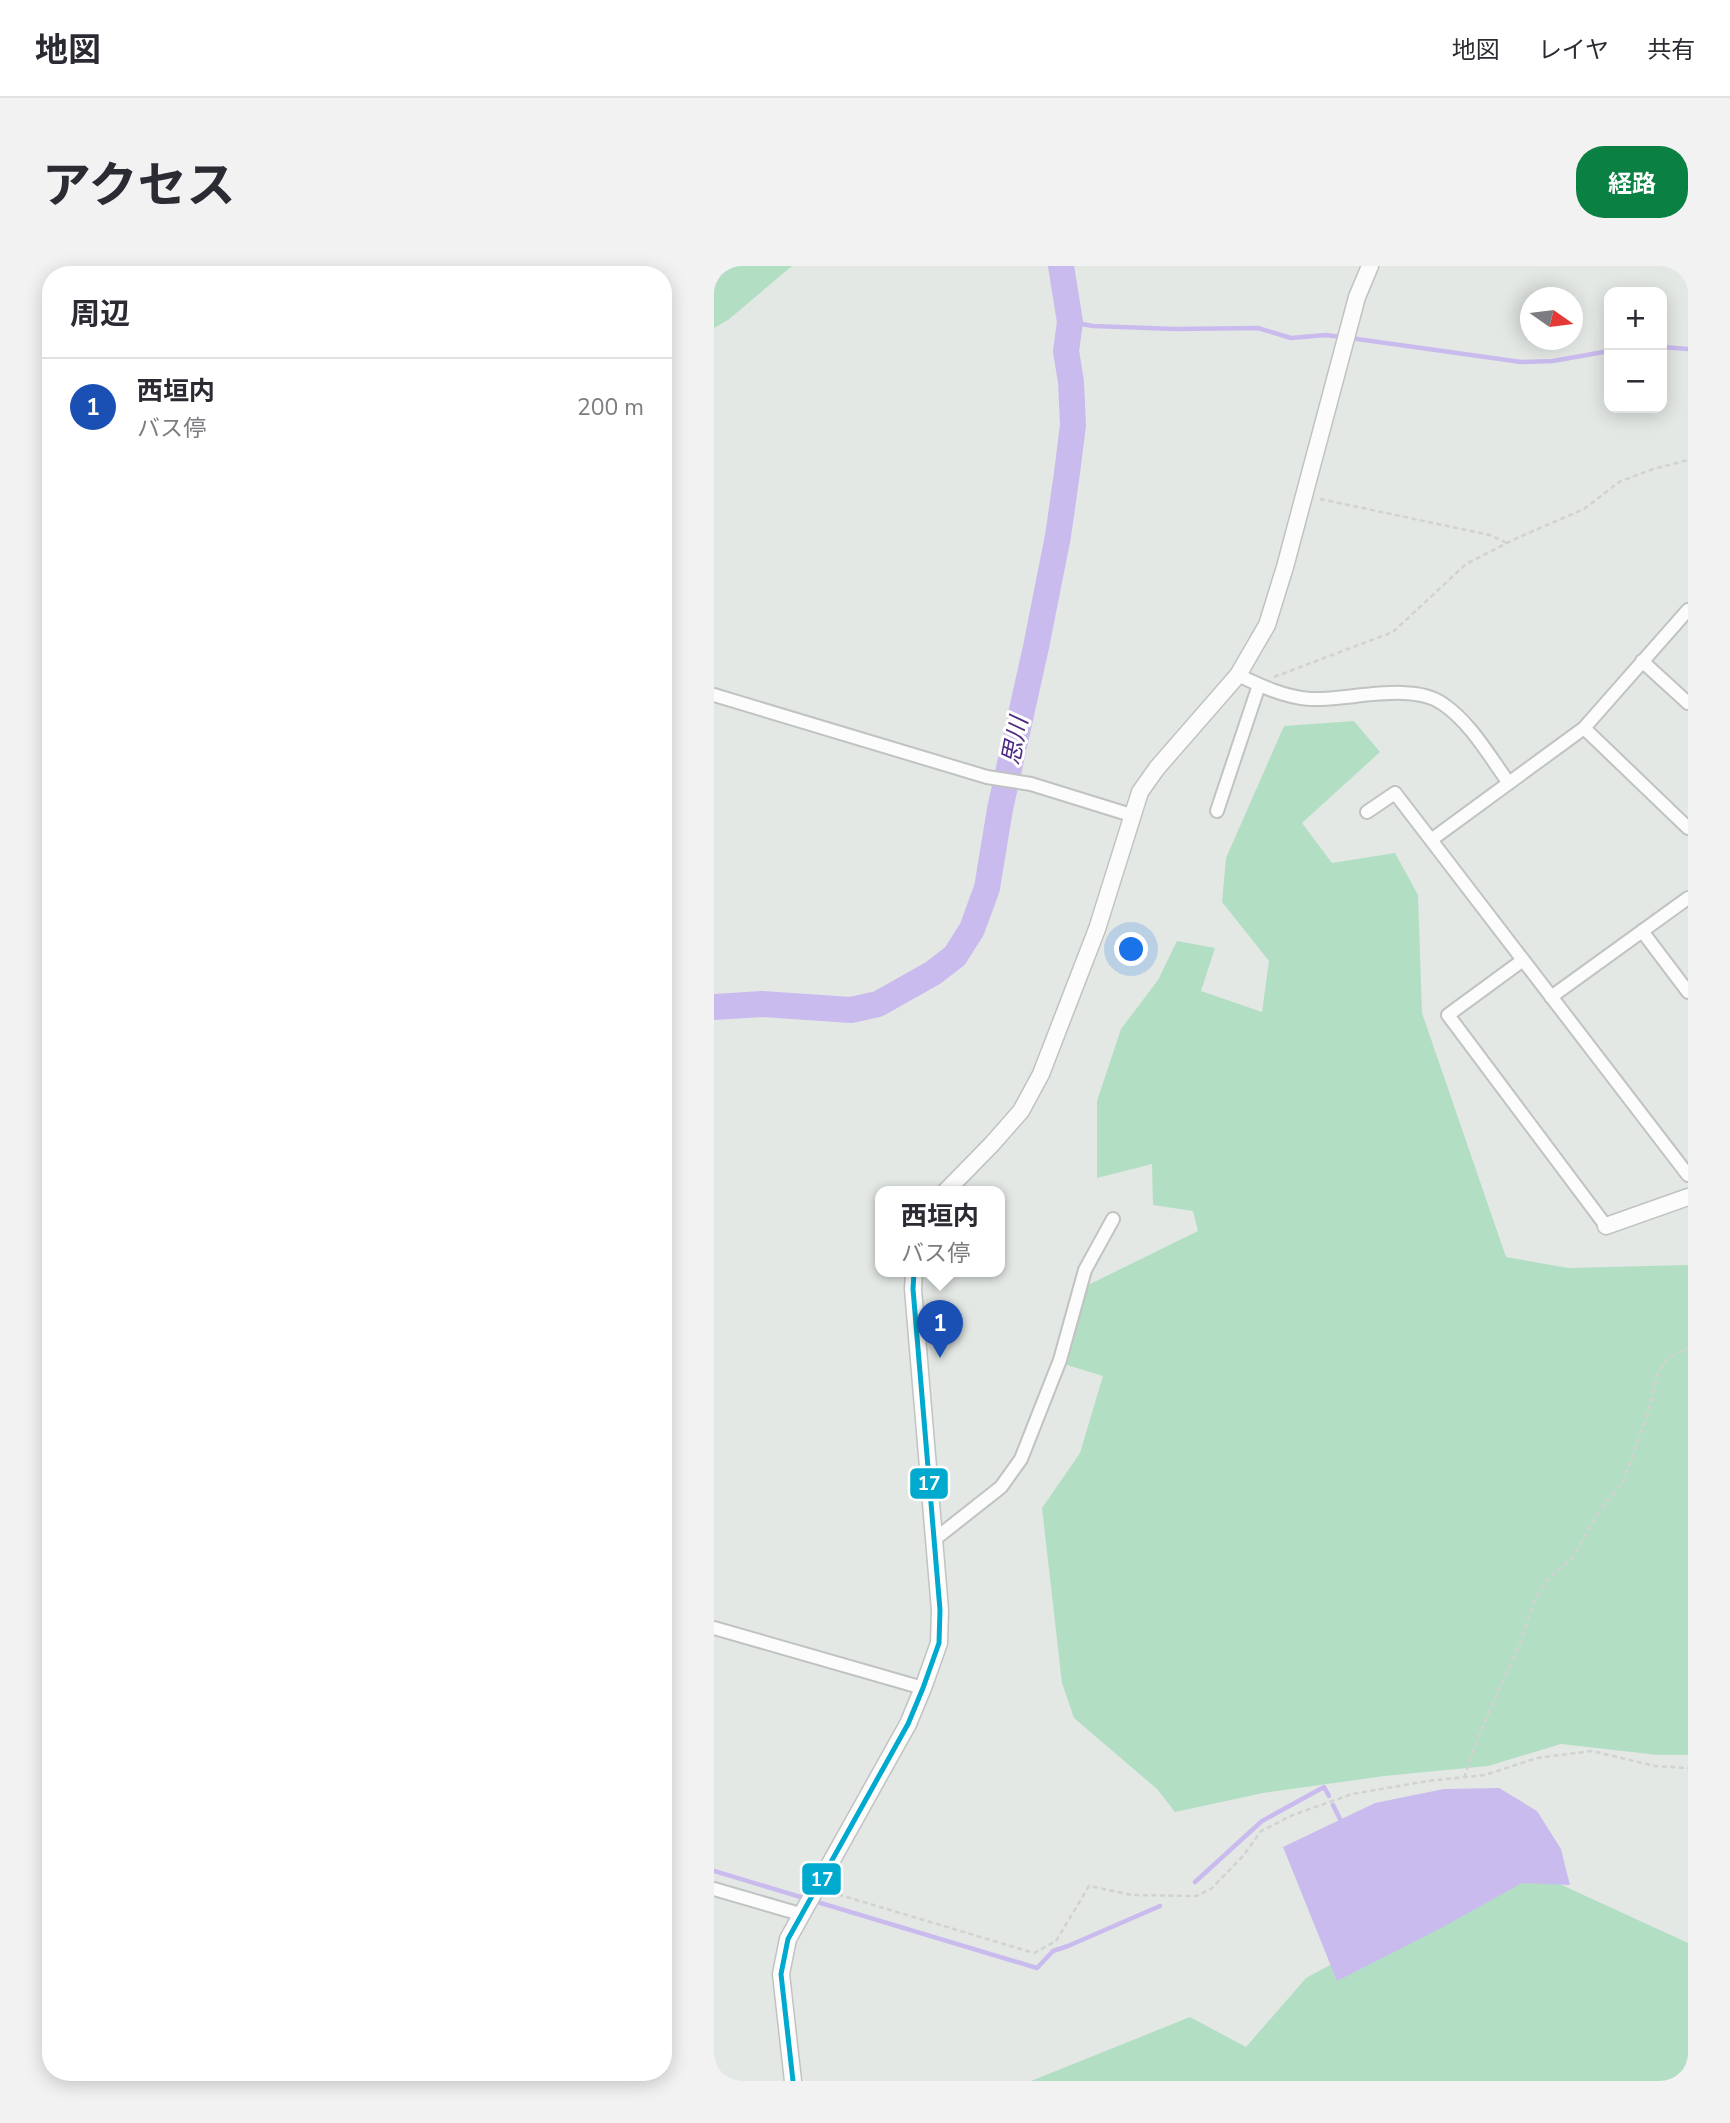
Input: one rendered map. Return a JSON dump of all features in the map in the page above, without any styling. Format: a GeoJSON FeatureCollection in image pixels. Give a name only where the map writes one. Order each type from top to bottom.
{"type":"FeatureCollection","features":[{"type":"Feature","properties":{"kind":"street"},"geometry":{"type":"LineString","coordinates":[[951,1186],[1021,1111],[1041,1074],[1097,929],[1140,792],[1157,768],[1238,675],[1267,625],[1357,297],[1370,266]]}},
{"type":"Feature","properties":{"kind":"street"},"geometry":{"type":"LineString","coordinates":[[1431,840],[1584,728],[1688,610]]}},
{"type":"Feature","properties":{"kind":"street"},"geometry":{"type":"LineString","coordinates":[[1642,662],[1688,703]]}},
{"type":"Feature","properties":{"kind":"street"},"geometry":{"type":"LineString","coordinates":[[1238,675],[1273,691],[1309,699],[1414,693],[1441,702],[1463,721],[1509,783]]}},
{"type":"Feature","properties":{"kind":"street"},"geometry":{"type":"LineString","coordinates":[[1217,811],[1259,685]]}},
{"type":"Feature","properties":{"kind":"street"},"geometry":{"type":"LineString","coordinates":[[714,695],[987,777],[1031,784],[1131,815]]}},
{"type":"Feature","properties":{"kind":"street"},"geometry":{"type":"LineString","coordinates":[[1584,728],[1688,828]]}},
{"type":"Feature","properties":{"kind":"street"},"geometry":{"type":"LineString","coordinates":[[1367,812],[1395,793],[1688,1175]]}},
{"type":"Feature","properties":{"kind":"street"},"geometry":{"type":"LineString","coordinates":[[1552,997],[1688,898]]}},
{"type":"Feature","properties":{"kind":"street"},"geometry":{"type":"LineString","coordinates":[[1642,931],[1688,992]]}},
{"type":"Feature","properties":{"kind":"street"},"geometry":{"type":"LineString","coordinates":[[1523,960],[1448,1016],[1606,1226],[1688,1197]]}},
{"type":"Feature","properties":{"kind":"street"},"geometry":{"type":"LineString","coordinates":[[934,1539],[1001,1487],[1021,1459],[1060,1360],[1086,1270],[1113,1219]]}},
{"type":"Feature","properties":{"kind":"street"},"geometry":{"type":"LineString","coordinates":[[793,2081],[781,1974],[788,1939],[908,1724],[939,1643],[940,1610],[914,1277]]}},
{"type":"Feature","properties":{"kind":"street"},"geometry":{"type":"LineString","coordinates":[[714,1628],[923,1688]]}},
{"type":"Feature","properties":{"kind":"street"},"geometry":{"type":"LineString","coordinates":[[714,1889],[800,1914]]}},
{"type":"Feature","properties":{"kind":"path"},"geometry":{"type":"LineString","coordinates":[[1259,685],[1393,632],[1466,564],[1584,509],[1619,482],[1688,460]]}},
{"type":"Feature","properties":{"kind":"path"},"geometry":{"type":"LineString","coordinates":[[1304,496],[1490,535],[1507,543]]}},
{"type":"Feature","properties":{"kind":"path"},"geometry":{"type":"LineString","coordinates":[[1464,1779],[1479,1735],[1519,1645],[1534,1602],[1546,1581],[1572,1558],[1600,1510],[1623,1482],[1647,1416],[1658,1373],[1668,1358],[1688,1348]]}},
{"type":"Feature","properties":{"kind":"path"},"geometry":{"type":"LineString","coordinates":[[817,1888],[1034,1953],[1056,1941],[1089,1886],[1132,1895],[1196,1896],[1211,1889],[1243,1856],[1261,1831],[1293,1815],[1352,1794],[1428,1781],[1464,1779],[1537,1758],[1592,1751],[1655,1766],[1688,1768]]}},
{"type":"Feature","properties":{"kind":"green space"},"geometry":{"type":"Polygon","coordinates":[[[714,266],[792,266],[728,320],[714,328],[714,266]]]}},
{"type":"Feature","properties":{"kind":"green space"},"geometry":{"type":"Polygon","coordinates":[[[1354,721],[1380,752],[1302,823],[1332,863],[1395,853],[1418,895],[1422,1013],[1506,1257],[1568,1268],[1688,1265],[1688,1755],[1658,1755],[1561,1744],[1488,1766],[1384,1776],[1263,1793],[1175,1812],[1157,1789],[1074,1718],[1062,1683],[1042,1508],[1080,1453],[1103,1376],[1067,1365],[1086,1286],[1198,1231],[1193,1211],[1153,1205],[1152,1164],[1097,1178],[1097,1101],[1121,1029],[1158,980],[1177,941],[1215,948],[1201,991],[1262,1012],[1269,961],[1222,902],[1226,858],[1284,726],[1354,721]]]}},
{"type":"Feature","properties":{"kind":"green space"},"geometry":{"type":"Polygon","coordinates":[[[1540,1875],[1688,1943],[1688,2081],[1031,2081],[1190,2017],[1246,2047],[1306,1978],[1475,1887],[1540,1875]]]}},
{"type":"Feature","properties":{"kind":"shaded area"},"geometry":{"type":"Polygon","coordinates":[[[1499,1788],[1537,1811],[1561,1849],[1570,1885],[1522,1883],[1337,1981],[1283,1847],[1375,1803],[1444,1789],[1499,1788]]]}},
{"type":"Feature","properties":{"kind":"waterway","name":"思川"},"geometry":{"type":"LineString","coordinates":[[714,1007],[762,1004],[851,1010],[878,1004],[933,973],[955,956],[972,929],[987,888],[1000,809],[1058,536],[1067,473],[1073,425],[1066,351],[1070,322],[1061,266]]}},
{"type":"Feature","properties":{"kind":"waterway"},"geometry":{"type":"LineString","coordinates":[[1070,322],[1093,326],[1175,329],[1258,328],[1291,338],[1326,335],[1341,337]]}},
{"type":"Feature","properties":{"kind":"waterway"},"geometry":{"type":"LineString","coordinates":[[1350,338],[1521,362],[1553,361],[1604,352]]}},
{"type":"Feature","properties":{"kind":"waterway"},"geometry":{"type":"LineString","coordinates":[[1667,347],[1688,349]]}},
{"type":"Feature","properties":{"kind":"waterway"},"geometry":{"type":"LineString","coordinates":[[1195,1882],[1262,1821],[1324,1787],[1329,1796]]}},
{"type":"Feature","properties":{"kind":"waterway"},"geometry":{"type":"LineString","coordinates":[[1333,1805],[1340,1819]]}},
{"type":"Feature","properties":{"kind":"waterway"},"geometry":{"type":"LineString","coordinates":[[714,1871],[1037,1968],[1053,1951],[1160,1906]]}},
{"type":"Feature","properties":{"kind":"transit line","name":"17"},"geometry":{"type":"LineString","coordinates":[[793,2081],[781,1974],[788,1939],[908,1724],[939,1643],[940,1610],[914,1277]]}},
{"type":"Feature","properties":{"kind":"place","name":"西垣内"},"geometry":{"type":"Point","coordinates":[940,1358]}}]}
